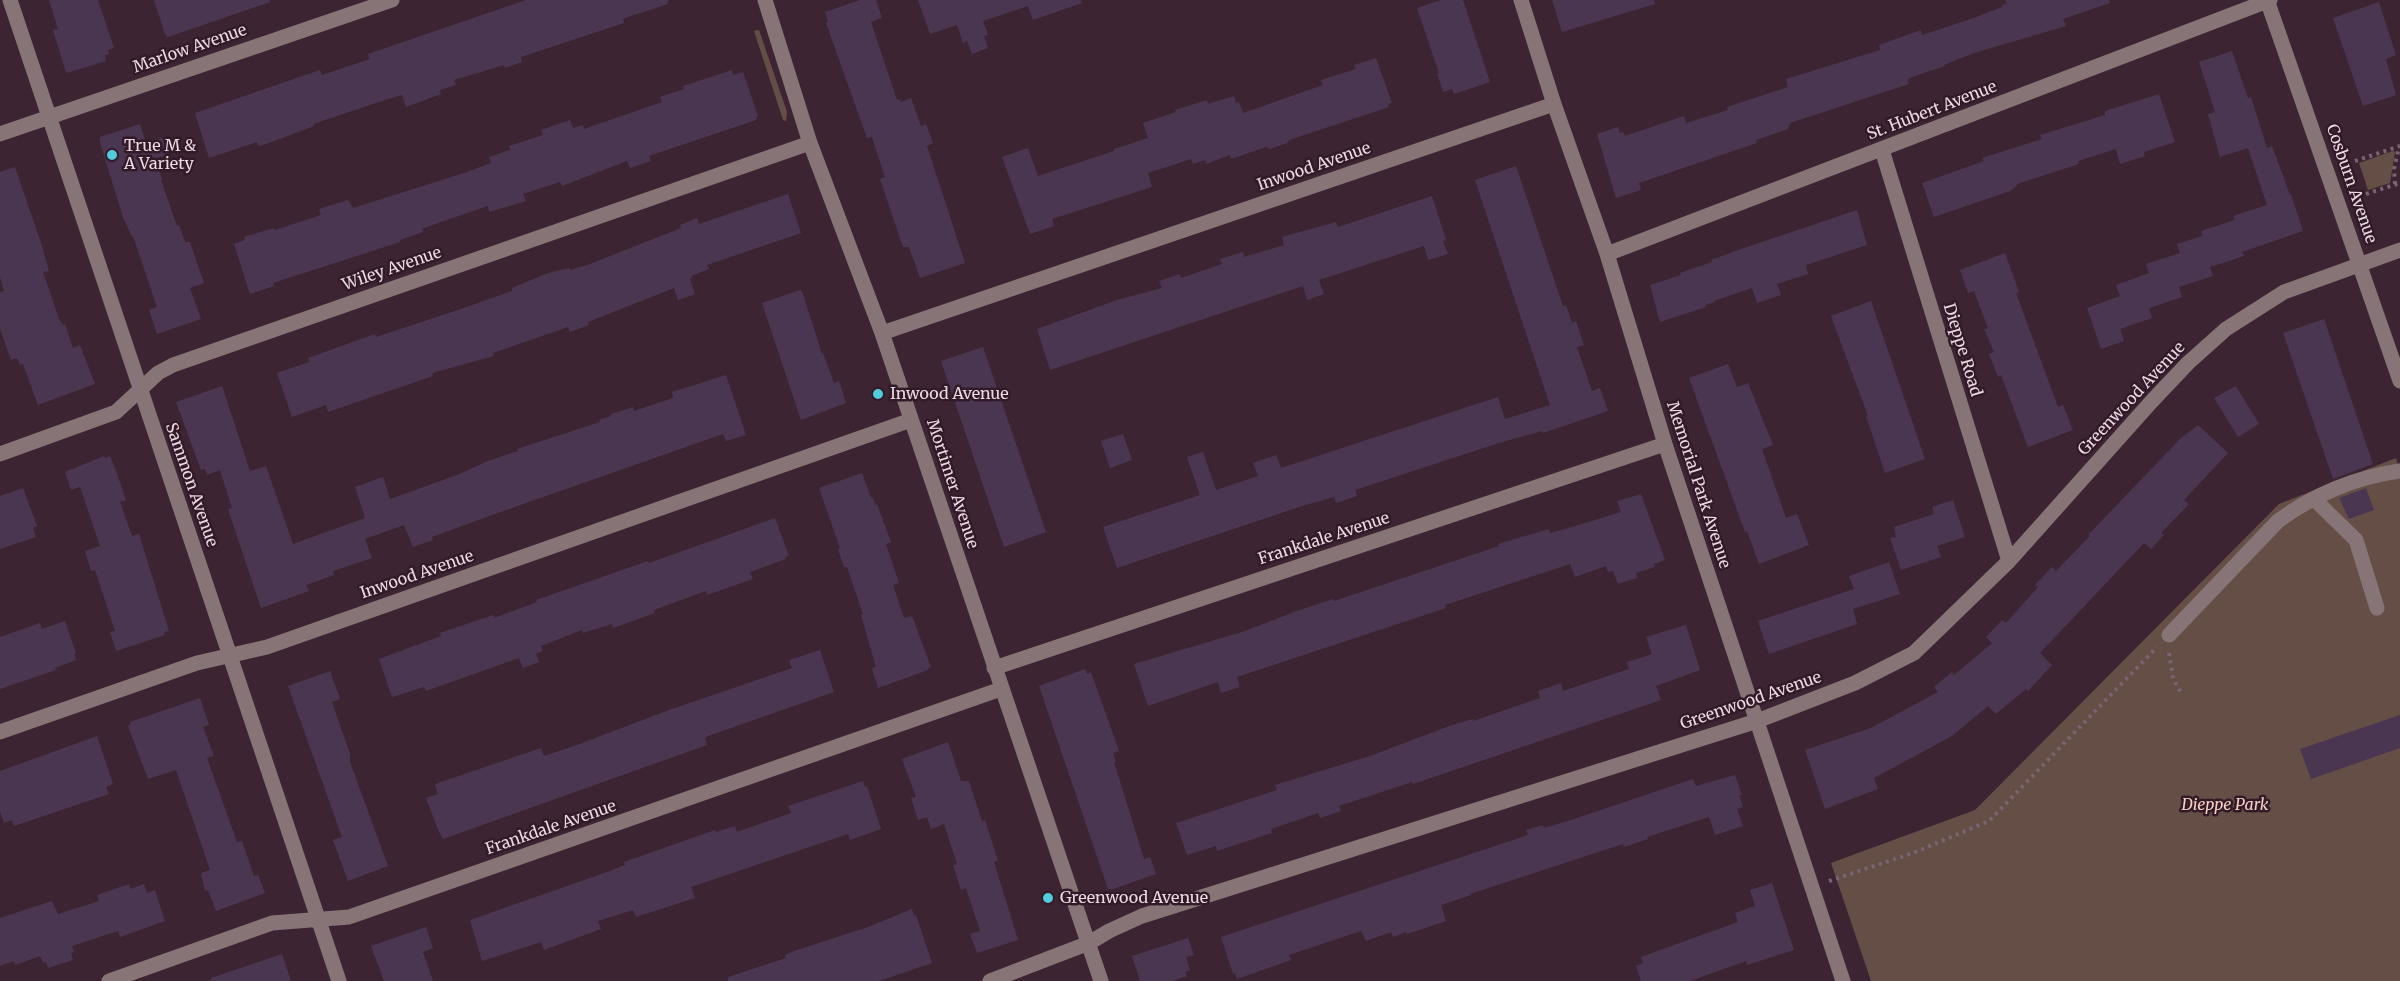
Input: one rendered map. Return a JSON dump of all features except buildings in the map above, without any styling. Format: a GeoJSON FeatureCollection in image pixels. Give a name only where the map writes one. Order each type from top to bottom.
{"type":"FeatureCollection","features":[{"type":"Feature","properties":{"kind":"street","name":"Sammon Avenue"},"geometry":{"type":"LineString","coordinates":[[10,0],[339,981]]}},
{"type":"Feature","properties":{"kind":"street","name":"Marlow Avenue"},"geometry":{"type":"LineString","coordinates":[[0,134],[392,0]]}},
{"type":"Feature","properties":{"kind":"street","name":"Mortimer Avenue"},"geometry":{"type":"LineString","coordinates":[[765,0],[810,143],[882,333],[1101,981]]}},
{"type":"Feature","properties":{"kind":"street","name":"Memorial Park Avenue"},"geometry":{"type":"LineString","coordinates":[[1521,0],[1554,104],[1607,254],[1665,444],[1842,981]]}},
{"type":"Feature","properties":{"kind":"street","name":"St. Hubert Avenue"},"geometry":{"type":"LineString","coordinates":[[1607,254],[2268,0]]}},
{"type":"Feature","properties":{"kind":"street","name":"Cosburn Avenue"},"geometry":{"type":"LineString","coordinates":[[2268,0],[2400,381]]}},
{"type":"Feature","properties":{"kind":"street","name":"Inwood Avenue"},"geometry":{"type":"LineString","coordinates":[[882,333],[1554,104]]}},
{"type":"Feature","properties":{"kind":"street","name":"Wiley Avenue"},"geometry":{"type":"LineString","coordinates":[[0,453],[116,412],[158,373],[173,365],[810,143]]}},
{"type":"Feature","properties":{"kind":"street","name":"Dieppe Road"},"geometry":{"type":"LineString","coordinates":[[1882,150],[2009,561]]}},
{"type":"Feature","properties":{"kind":"street","name":"Greenwood Avenue"},"geometry":{"type":"LineString","coordinates":[[990,981],[1089,943],[1142,916],[1757,720],[1855,683],[1914,653],[2009,561],[2152,401],[2188,363],[2226,329],[2253,309],[2284,292],[2400,250]]}},
{"type":"Feature","properties":{"kind":"street","name":"Inwood Avenue"},"geometry":{"type":"LineString","coordinates":[[0,732],[197,663],[267,647],[911,420]]}},
{"type":"Feature","properties":{"kind":"street","name":"Frankdale Avenue"},"geometry":{"type":"LineString","coordinates":[[994,668],[1665,444]]}},
{"type":"Feature","properties":{"kind":"street"},"geometry":{"type":"LineString","coordinates":[[2169,635],[2278,521],[2314,499],[2370,475],[2400,471]]}},
{"type":"Feature","properties":{"kind":"street"},"geometry":{"type":"LineString","coordinates":[[2314,499],[2356,540],[2377,608]]}},
{"type":"Feature","properties":{"kind":"street","name":"Frankdale Avenue"},"geometry":{"type":"LineString","coordinates":[[109,981],[272,923],[349,917],[1001,689]]}},
{"type":"Feature","properties":{"kind":"path"},"geometry":{"type":"LineString","coordinates":[[2355,161],[2399,146]]}},
{"type":"Feature","properties":{"kind":"path"},"geometry":{"type":"LineString","coordinates":[[2366,194],[2398,184],[2394,169],[2399,146]]}},
{"type":"Feature","properties":{"kind":"path"},"geometry":{"type":"LineString","coordinates":[[2169,635],[2169,661],[2173,678],[2181,693]]}},
{"type":"Feature","properties":{"kind":"path"},"geometry":{"type":"LineString","coordinates":[[1812,887],[1914,852],[1989,821],[2169,635]]}},
{"type":"Feature","properties":{"kind":"green space"},"geometry":{"type":"Polygon","coordinates":[[[759,30],[787,112],[786,121],[783,120],[754,31],[759,30]]]}},
{"type":"Feature","properties":{"kind":"green space"},"geometry":{"type":"Polygon","coordinates":[[[2395,152],[2390,183],[2368,190],[2359,163],[2395,152]]]}},
{"type":"Feature","properties":{"kind":"green space","name":"Dieppe Park"},"geometry":{"type":"Polygon","coordinates":[[[2396,458],[2400,471],[2400,981],[1871,981],[1831,863],[1975,810],[2279,504],[2396,458]]]}},
{"type":"Feature","properties":{"kind":"place","name":"True M & A Variety"},"geometry":{"type":"Point","coordinates":[112,155]}},
{"type":"Feature","properties":{"kind":"place","name":"Inwood Avenue"},"geometry":{"type":"Point","coordinates":[878,394]}},
{"type":"Feature","properties":{"kind":"place","name":"Greenwood Avenue"},"geometry":{"type":"Point","coordinates":[1048,898]}}]}
